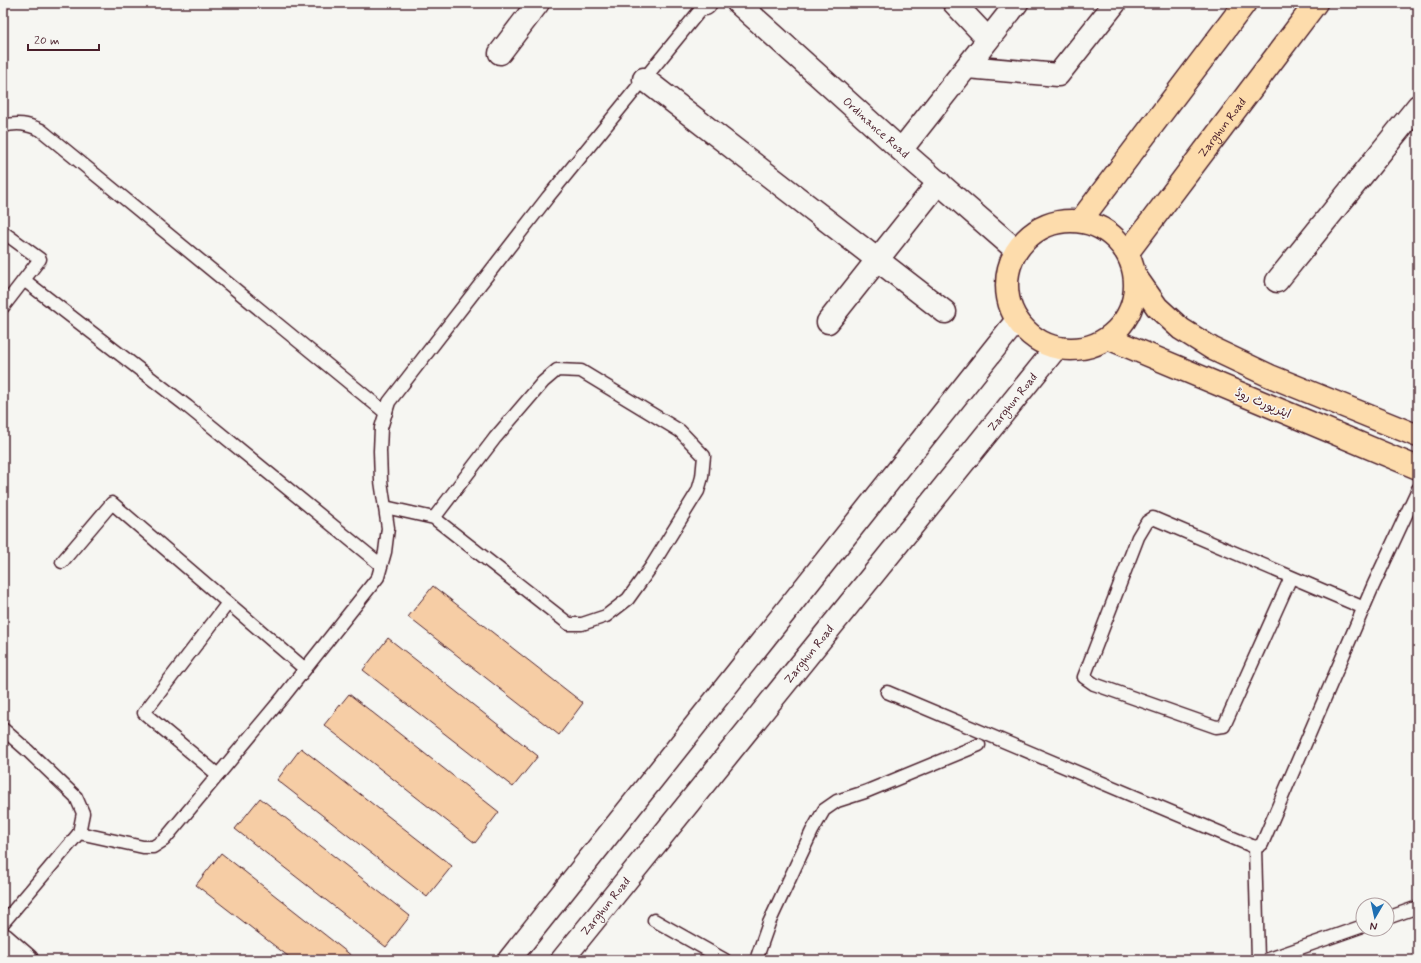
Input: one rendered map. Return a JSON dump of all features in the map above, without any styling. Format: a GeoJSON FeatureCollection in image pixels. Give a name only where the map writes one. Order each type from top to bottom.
{"type":"FeatureCollection","features":[{"type":"Feature","properties":{"kind":"main road"},"geometry":{"type":"LineString","coordinates":[[1081,220],[1245,3]]}},
{"type":"Feature","properties":{"kind":"main road","name":"Zarghun Road"},"geometry":{"type":"LineString","coordinates":[[1128,252],[1316,3]]}},
{"type":"Feature","properties":{"kind":"main road"},"geometry":{"type":"LineString","coordinates":[[1136,277],[1135,299],[1122,326],[1108,338],[1078,349],[1056,348],[1032,336],[1017,320],[1008,297],[1007,275],[1016,250],[1031,234],[1057,221],[1081,220],[1109,231],[1128,252],[1136,277],[1157,307],[1180,329],[1213,349],[1270,376],[1418,436]]}},
{"type":"Feature","properties":{"kind":"main road","name":"ایئرپورٹ روڈ"},"geometry":{"type":"LineString","coordinates":[[1108,338],[1418,468]]}},
{"type":"Feature","properties":{"kind":"street"},"geometry":{"type":"LineString","coordinates":[[500,53],[538,3]]}},
{"type":"Feature","properties":{"kind":"street","name":"Ordinance Road"},"geometry":{"type":"LineString","coordinates":[[738,3],[901,150],[1016,250]]}},
{"type":"Feature","properties":{"kind":"street"},"geometry":{"type":"LineString","coordinates":[[954,3],[988,39]]}},
{"type":"Feature","properties":{"kind":"street"},"geometry":{"type":"LineString","coordinates":[[901,150],[1017,3]]}},
{"type":"Feature","properties":{"kind":"street"},"geometry":{"type":"LineString","coordinates":[[967,67],[1058,75],[1115,3]]}},
{"type":"Feature","properties":{"kind":"street"},"geometry":{"type":"LineString","coordinates":[[644,79],[945,312]]}},
{"type":"Feature","properties":{"kind":"street"},"geometry":{"type":"LineString","coordinates":[[1277,281],[1418,106]]}},
{"type":"Feature","properties":{"kind":"street"},"geometry":{"type":"LineString","coordinates":[[828,322],[939,182]]}},
{"type":"Feature","properties":{"kind":"street"},"geometry":{"type":"LineString","coordinates":[[509,960],[1017,320]]}},
{"type":"Feature","properties":{"kind":"street","name":"Zarghun Road"},"geometry":{"type":"LineString","coordinates":[[562,960],[1056,348]]}},
{"type":"Feature","properties":{"kind":"street"},"geometry":{"type":"LineString","coordinates":[[3,939],[27,960]]}},
{"type":"Feature","properties":{"kind":"lane"},"geometry":{"type":"LineString","coordinates":[[79,833],[143,847],[153,847],[164,840],[306,669],[378,577],[388,528],[381,481],[380,451],[381,428],[389,402],[548,197],[705,3]]}},
{"type":"Feature","properties":{"kind":"lane"},"geometry":{"type":"LineString","coordinates":[[3,126],[11,124],[26,124],[41,130],[386,412]]}},
{"type":"Feature","properties":{"kind":"lane"},"geometry":{"type":"LineString","coordinates":[[3,232],[40,259],[3,307]]}},
{"type":"Feature","properties":{"kind":"lane"},"geometry":{"type":"LineString","coordinates":[[24,280],[188,407],[381,565]]}},
{"type":"Feature","properties":{"kind":"lane"},"geometry":{"type":"LineString","coordinates":[[385,507],[434,518],[569,624],[582,624],[606,616],[628,599],[651,567],[698,492],[702,477],[704,456],[680,431],[581,371],[557,370],[543,382],[500,433],[434,518]]}},
{"type":"Feature","properties":{"kind":"lane"},"geometry":{"type":"LineString","coordinates":[[888,692],[1255,846],[1262,844],[1364,608],[1418,489]]}},
{"type":"Feature","properties":{"kind":"lane"},"geometry":{"type":"LineString","coordinates":[[62,562],[112,503],[306,669]]}},
{"type":"Feature","properties":{"kind":"lane"},"geometry":{"type":"LineString","coordinates":[[1291,577],[1224,726],[1216,727],[1094,684],[1084,678],[1138,537],[1147,522],[1153,518],[1364,608]]}},
{"type":"Feature","properties":{"kind":"lane"},"geometry":{"type":"LineString","coordinates":[[218,775],[144,713],[228,603]]}},
{"type":"Feature","properties":{"kind":"lane"},"geometry":{"type":"LineString","coordinates":[[3,729],[28,750],[76,797],[83,813],[79,833],[25,895],[3,923]]}},
{"type":"Feature","properties":{"kind":"lane"},"geometry":{"type":"LineString","coordinates":[[756,960],[768,924],[812,831],[824,810],[837,801],[865,792],[979,745]]}},
{"type":"Feature","properties":{"kind":"lane"},"geometry":{"type":"LineString","coordinates":[[1255,846],[1258,960]]}},
{"type":"Feature","properties":{"kind":"lane"},"geometry":{"type":"LineString","coordinates":[[1395,915],[1418,907]]}},
{"type":"Feature","properties":{"kind":"lane"},"geometry":{"type":"LineString","coordinates":[[654,920],[725,960]]}},
{"type":"Feature","properties":{"kind":"lane"},"geometry":{"type":"LineString","coordinates":[[1266,960],[1355,929]]}},
{"type":"Feature","properties":{"kind":"building"},"geometry":{"type":"Polygon","coordinates":[[[433,586],[583,703],[559,735],[408,617],[433,586]]]}},
{"type":"Feature","properties":{"kind":"building"},"geometry":{"type":"Polygon","coordinates":[[[388,638],[538,756],[513,787],[363,670],[388,638]]]}},
{"type":"Feature","properties":{"kind":"building"},"geometry":{"type":"Polygon","coordinates":[[[349,694],[499,812],[475,843],[324,725],[349,694]]]}},
{"type":"Feature","properties":{"kind":"building"},"geometry":{"type":"Polygon","coordinates":[[[301,748],[452,866],[427,897],[277,780],[301,748]]]}},
{"type":"Feature","properties":{"kind":"building"},"geometry":{"type":"Polygon","coordinates":[[[260,798],[410,916],[386,947],[235,829],[260,798]]]}},
{"type":"Feature","properties":{"kind":"building"},"geometry":{"type":"Polygon","coordinates":[[[221,853],[357,960],[293,960],[196,885],[221,853]]]}}]}
